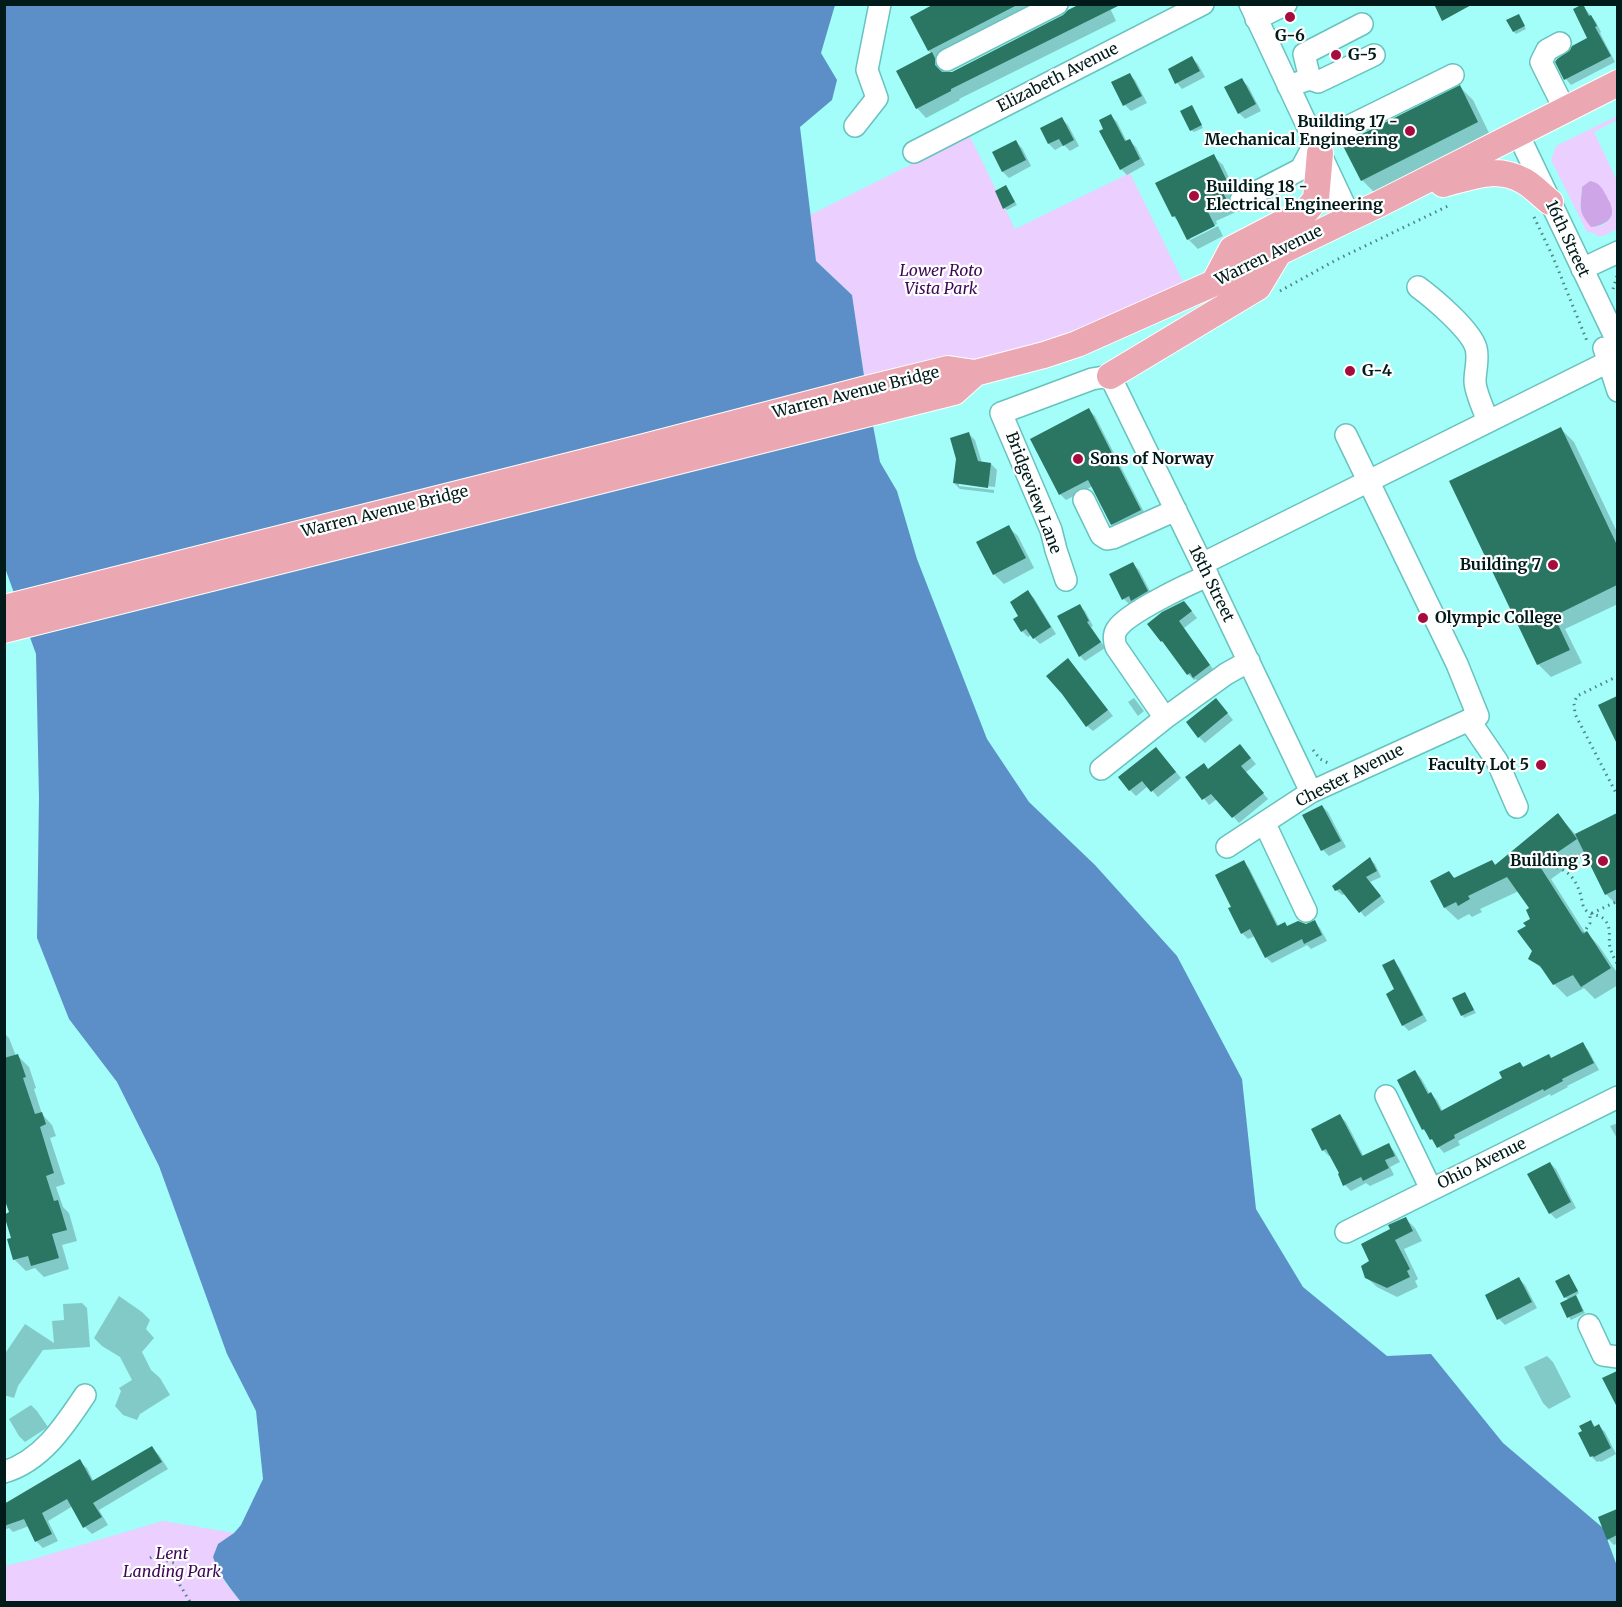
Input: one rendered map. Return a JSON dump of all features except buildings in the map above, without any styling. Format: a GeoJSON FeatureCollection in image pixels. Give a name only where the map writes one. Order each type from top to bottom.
{"type":"FeatureCollection","features":[{"type":"Feature","properties":{"kind":"main road","name":"Warren Avenue"},"geometry":{"type":"LineString","coordinates":[[975,373],[1077,344],[1214,283],[1350,218],[1617,83]]}},
{"type":"Feature","properties":{"kind":"main road"},"geometry":{"type":"LineString","coordinates":[[1214,283],[1232,249],[1307,210],[1316,199],[1317,148]]}},
{"type":"Feature","properties":{"kind":"main road"},"geometry":{"type":"LineString","coordinates":[[1416,185],[1424,189],[1484,173],[1500,172],[1524,181],[1550,202]]}},
{"type":"Feature","properties":{"kind":"main road"},"geometry":{"type":"LineString","coordinates":[[1110,376],[1258,286],[1279,252]]}},
{"type":"Feature","properties":{"kind":"main road","name":"Warren Avenue Bridge"},"geometry":{"type":"LineString","coordinates":[[4,608],[886,384],[948,369],[975,373]]}},
{"type":"Feature","properties":{"kind":"main road","name":"Warren Avenue Bridge"},"geometry":{"type":"LineString","coordinates":[[4,630],[954,392],[975,373]]}},
{"type":"Feature","properties":{"kind":"street"},"geometry":{"type":"LineString","coordinates":[[855,126],[877,98],[867,70],[880,4]]}},
{"type":"Feature","properties":{"kind":"street"},"geometry":{"type":"LineString","coordinates":[[947,60],[1057,4]]}},
{"type":"Feature","properties":{"kind":"street","name":"Elizabeth Avenue"},"geometry":{"type":"LineString","coordinates":[[914,152],[1203,4]]}},
{"type":"Feature","properties":{"kind":"street"},"geometry":{"type":"LineString","coordinates":[[1286,4],[1253,12],[1350,218]]}},
{"type":"Feature","properties":{"kind":"street"},"geometry":{"type":"LineString","coordinates":[[1310,79],[1304,54],[1362,24]]}},
{"type":"Feature","properties":{"kind":"street"},"geometry":{"type":"LineString","coordinates":[[1560,44],[1547,50],[1541,62],[1565,110]]}},
{"type":"Feature","properties":{"kind":"street"},"geometry":{"type":"LineString","coordinates":[[1288,86],[1310,79],[1318,81],[1374,55]]}},
{"type":"Feature","properties":{"kind":"street"},"geometry":{"type":"LineString","coordinates":[[1241,200],[1301,169],[1317,148],[1453,75]]}},
{"type":"Feature","properties":{"kind":"street","name":"16th Street"},"geometry":{"type":"LineString","coordinates":[[1518,134],[1582,269],[1616,334]]}},
{"type":"Feature","properties":{"kind":"street"},"geometry":{"type":"LineString","coordinates":[[1617,252],[1582,269],[1613,359],[1617,391]]}},
{"type":"Feature","properties":{"kind":"street"},"geometry":{"type":"LineString","coordinates":[[1418,287],[1437,301],[1462,326],[1476,346],[1478,365],[1475,382],[1488,421]]}},
{"type":"Feature","properties":{"kind":"street"},"geometry":{"type":"LineString","coordinates":[[1166,718],[1116,647],[1114,634],[1123,622],[1185,586],[1205,570],[1368,481],[1613,359]]}},
{"type":"Feature","properties":{"kind":"street","name":"18th Street"},"geometry":{"type":"LineString","coordinates":[[1110,376],[1311,792]]}},
{"type":"Feature","properties":{"kind":"street","name":"Bridgeview Lane"},"geometry":{"type":"LineString","coordinates":[[1066,580],[1051,530],[1001,413],[1092,379],[1110,376]]}},
{"type":"Feature","properties":{"kind":"street"},"geometry":{"type":"LineString","coordinates":[[1346,435],[1457,664],[1473,718],[1497,761],[1517,807]]}},
{"type":"Feature","properties":{"kind":"street"},"geometry":{"type":"LineString","coordinates":[[1084,500],[1101,535],[1107,539],[1176,510]]}},
{"type":"Feature","properties":{"kind":"street"},"geometry":{"type":"LineString","coordinates":[[1101,769],[1226,674],[1249,661]]}},
{"type":"Feature","properties":{"kind":"street","name":"Chester Avenue"},"geometry":{"type":"LineString","coordinates":[[1227,847],[1311,792],[1473,718]]}},
{"type":"Feature","properties":{"kind":"street"},"geometry":{"type":"LineString","coordinates":[[1265,824],[1306,911]]}},
{"type":"Feature","properties":{"kind":"street"},"geometry":{"type":"LineString","coordinates":[[1386,1096],[1431,1189]]}},
{"type":"Feature","properties":{"kind":"street","name":"Ohio Avenue"},"geometry":{"type":"LineString","coordinates":[[1346,1232],[1617,1097]]}},
{"type":"Feature","properties":{"kind":"street"},"geometry":{"type":"LineString","coordinates":[[1589,1325],[1603,1355],[1617,1357]]}},
{"type":"Feature","properties":{"kind":"street"},"geometry":{"type":"LineString","coordinates":[[4,1472],[23,1465],[46,1446],[85,1395]]}},
{"type":"Feature","properties":{"kind":"path"},"geometry":{"type":"LineString","coordinates":[[1617,676],[1577,696],[1574,703],[1575,714],[1617,792]]}},
{"type":"Feature","properties":{"kind":"path"},"geometry":{"type":"LineString","coordinates":[[1312,749],[1320,759],[1329,764]]}},
{"type":"Feature","properties":{"kind":"path"},"geometry":{"type":"LineString","coordinates":[[1539,866],[1556,866],[1574,879],[1584,908],[1590,914],[1605,919],[1610,928],[1610,948],[1617,965]]}},
{"type":"Feature","properties":{"kind":"path"},"geometry":{"type":"LineString","coordinates":[[1590,914],[1617,901]]}},
{"type":"Feature","properties":{"kind":"path"},"geometry":{"type":"LineString","coordinates":[[1583,934],[1590,923],[1590,914]]}},
{"type":"Feature","properties":{"kind":"path"},"geometry":{"type":"LineString","coordinates":[[150,1558],[153,1556],[174,1563],[180,1585],[190,1602]]}},
{"type":"Feature","properties":{"kind":"green space"},"geometry":{"type":"Polygon","coordinates":[[[1617,116],[1617,120],[1594,132],[1617,181],[1617,229],[1603,236],[1587,232],[1551,160],[1556,146],[1617,116]],[[1582,187],[1580,209],[1598,227],[1605,224],[1610,217],[1609,204],[1597,194],[1582,187]]]}},
{"type":"Feature","properties":{"kind":"green space","name":"Lower Roto Vista Park"},"geometry":{"type":"Polygon","coordinates":[[[965,126],[1015,229],[1130,173],[1189,294],[1111,329],[866,389],[852,295],[816,261],[810,215],[918,161],[965,126]]]}},
{"type":"Feature","properties":{"kind":"green space","name":"Lent Landing Park"},"geometry":{"type":"Polygon","coordinates":[[[163,1521],[234,1533],[218,1544],[224,1581],[241,1602],[5,1602],[4,1566],[163,1521]]]}},
{"type":"Feature","properties":{"kind":"shaded area"},"geometry":{"type":"Polygon","coordinates":[[[1590,181],[1602,189],[1611,204],[1612,211],[1610,219],[1591,227],[1584,217],[1581,204],[1582,187],[1590,181]]]}},
{"type":"Feature","properties":{"kind":"water"},"geometry":{"type":"Polygon","coordinates":[[[5,5],[835,5],[821,53],[837,80],[832,100],[800,127],[816,261],[852,295],[880,462],[897,491],[917,559],[987,739],[1029,802],[1095,865],[1177,956],[1242,1079],[1256,1209],[1303,1287],[1387,1356],[1431,1354],[1503,1443],[1603,1528],[1617,1566],[1617,1602],[241,1602],[215,1564],[213,1557],[218,1544],[241,1525],[263,1479],[256,1411],[227,1354],[159,1166],[117,1082],[69,1019],[37,938],[39,798],[36,654],[5,568],[5,5]]]}},
{"type":"Feature","properties":{"kind":"place","name":"G-6"},"geometry":{"type":"Point","coordinates":[1290,17]}},
{"type":"Feature","properties":{"kind":"place","name":"G-5"},"geometry":{"type":"Point","coordinates":[1336,55]}},
{"type":"Feature","properties":{"kind":"place","name":"Building 17 - Mechanical Engineering"},"geometry":{"type":"Point","coordinates":[1410,131]}},
{"type":"Feature","properties":{"kind":"place","name":"Building 18 - Electrical Engineering"},"geometry":{"type":"Point","coordinates":[1194,196]}},
{"type":"Feature","properties":{"kind":"place","name":"G-4"},"geometry":{"type":"Point","coordinates":[1350,371]}},
{"type":"Feature","properties":{"kind":"place","name":"Sons of Norway"},"geometry":{"type":"Point","coordinates":[1078,459]}},
{"type":"Feature","properties":{"kind":"place","name":"Building 7"},"geometry":{"type":"Point","coordinates":[1553,565]}},
{"type":"Feature","properties":{"kind":"place","name":"Olympic College"},"geometry":{"type":"Point","coordinates":[1423,618]}},
{"type":"Feature","properties":{"kind":"place","name":"Faculty Lot 5"},"geometry":{"type":"Point","coordinates":[1541,765]}},
{"type":"Feature","properties":{"kind":"place","name":"Building 3"},"geometry":{"type":"Point","coordinates":[1603,861]}}]}
